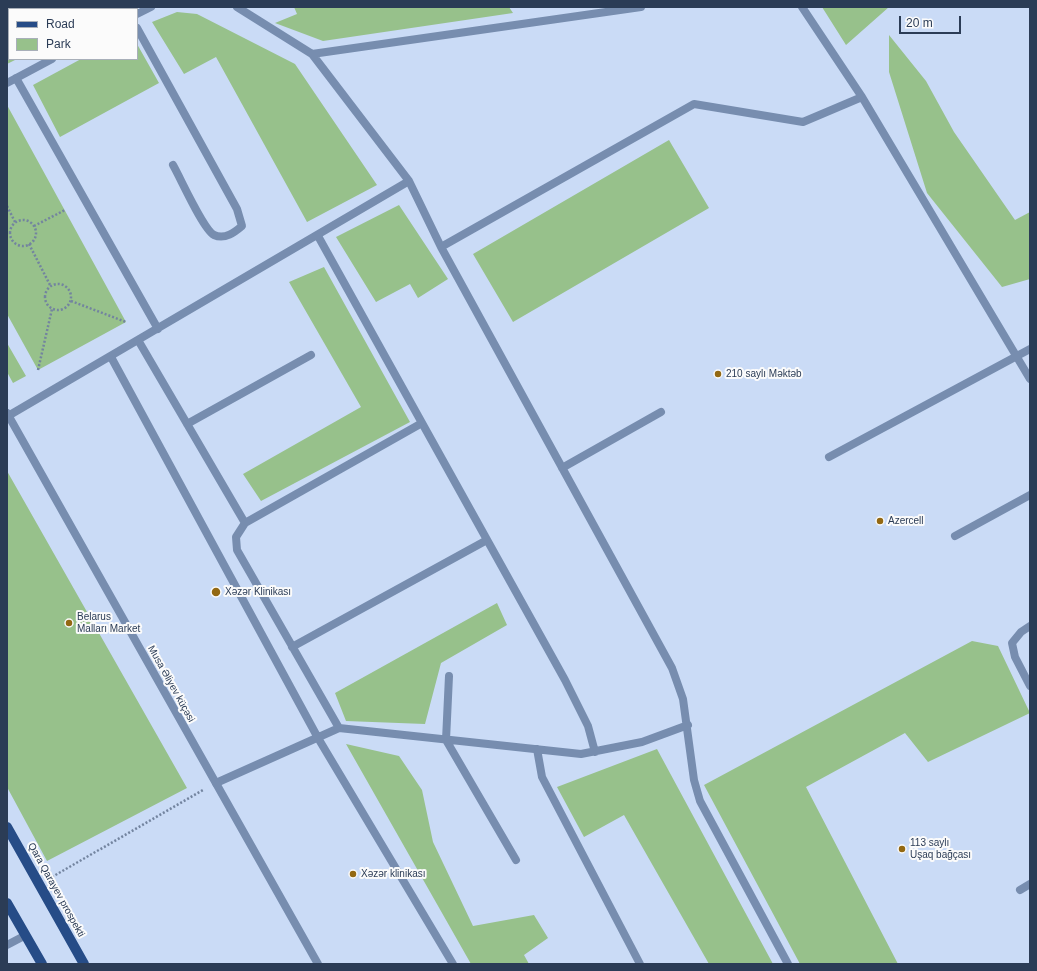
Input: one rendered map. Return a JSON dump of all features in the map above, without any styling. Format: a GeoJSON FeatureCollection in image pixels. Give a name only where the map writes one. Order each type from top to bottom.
{"type":"FeatureCollection","features":[{"type":"Feature","properties":{"kind":"main road","name":"Qara Qarayev prospekti"},"geometry":{"type":"LineString","coordinates":[[7,827],[84,964]]}},
{"type":"Feature","properties":{"kind":"main road"},"geometry":{"type":"LineString","coordinates":[[7,903],[42,964]]}},
{"type":"Feature","properties":{"kind":"street"},"geometry":{"type":"LineString","coordinates":[[138,14],[151,7]]}},
{"type":"Feature","properties":{"kind":"street"},"geometry":{"type":"LineString","coordinates":[[237,7],[312,54],[409,181],[441,247],[672,668],[683,699],[688,726],[694,780],[700,801],[788,964]]}},
{"type":"Feature","properties":{"kind":"street"},"geometry":{"type":"LineString","coordinates":[[312,54],[641,7]]}},
{"type":"Feature","properties":{"kind":"street"},"geometry":{"type":"LineString","coordinates":[[802,7],[862,97],[1030,379]]}},
{"type":"Feature","properties":{"kind":"street"},"geometry":{"type":"LineString","coordinates":[[138,30],[237,210],[242,226],[234,234],[223,236],[214,235],[205,226],[173,165]]}},
{"type":"Feature","properties":{"kind":"street"},"geometry":{"type":"LineString","coordinates":[[7,83],[50,60]]}},
{"type":"Feature","properties":{"kind":"street"},"geometry":{"type":"LineString","coordinates":[[16,78],[158,329]]}},
{"type":"Feature","properties":{"kind":"street"},"geometry":{"type":"LineString","coordinates":[[441,247],[694,104],[803,122],[862,97]]}},
{"type":"Feature","properties":{"kind":"street"},"geometry":{"type":"LineString","coordinates":[[8,415],[318,236],[409,181]]}},
{"type":"Feature","properties":{"kind":"street"},"geometry":{"type":"LineString","coordinates":[[318,236],[585,719],[595,752]]}},
{"type":"Feature","properties":{"kind":"street"},"geometry":{"type":"LineString","coordinates":[[138,340],[245,523]]}},
{"type":"Feature","properties":{"kind":"street"},"geometry":{"type":"LineString","coordinates":[[829,457],[1030,349]]}},
{"type":"Feature","properties":{"kind":"street"},"geometry":{"type":"LineString","coordinates":[[187,424],[311,355]]}},
{"type":"Feature","properties":{"kind":"street"},"geometry":{"type":"LineString","coordinates":[[110,357],[318,738],[453,964]]}},
{"type":"Feature","properties":{"kind":"street"},"geometry":{"type":"LineString","coordinates":[[562,468],[661,412]]}},
{"type":"Feature","properties":{"kind":"street","name":"Musa Əliyev küçəsi"},"geometry":{"type":"LineString","coordinates":[[8,415],[318,964]]}},
{"type":"Feature","properties":{"kind":"street"},"geometry":{"type":"LineString","coordinates":[[339,728],[237,550],[236,536],[245,523],[422,423]]}},
{"type":"Feature","properties":{"kind":"street"},"geometry":{"type":"LineString","coordinates":[[955,536],[1030,495]]}},
{"type":"Feature","properties":{"kind":"street"},"geometry":{"type":"LineString","coordinates":[[292,647],[487,540]]}},
{"type":"Feature","properties":{"kind":"street"},"geometry":{"type":"LineString","coordinates":[[1030,626],[1021,632],[1012,643],[1015,657],[1030,686]]}},
{"type":"Feature","properties":{"kind":"street"},"geometry":{"type":"LineString","coordinates":[[449,676],[446,740],[516,860]]}},
{"type":"Feature","properties":{"kind":"street"},"geometry":{"type":"LineString","coordinates":[[216,783],[339,728],[581,754],[642,742],[688,726]]}},
{"type":"Feature","properties":{"kind":"street"},"geometry":{"type":"LineString","coordinates":[[537,749],[542,778],[640,964]]}},
{"type":"Feature","properties":{"kind":"street"},"geometry":{"type":"LineString","coordinates":[[1020,890],[1030,884]]}},
{"type":"Feature","properties":{"kind":"street"},"geometry":{"type":"LineString","coordinates":[[7,945],[26,935]]}},
{"type":"Feature","properties":{"kind":"path"},"geometry":{"type":"LineString","coordinates":[[7,206],[15,222]]}},
{"type":"Feature","properties":{"kind":"path"},"geometry":{"type":"LineString","coordinates":[[34,226],[65,210]]}},
{"type":"Feature","properties":{"kind":"path"},"geometry":{"type":"LineString","coordinates":[[24,219],[32,223],[36,232],[34,241],[26,246],[17,245],[8,239],[9,229],[15,222],[24,219]]}},
{"type":"Feature","properties":{"kind":"path"},"geometry":{"type":"LineString","coordinates":[[30,244],[50,285]]}},
{"type":"Feature","properties":{"kind":"path"},"geometry":{"type":"LineString","coordinates":[[60,283],[68,287],[72,296],[70,304],[62,310],[52,309],[46,302],[45,293],[50,285],[60,283]]}},
{"type":"Feature","properties":{"kind":"path"},"geometry":{"type":"LineString","coordinates":[[70,301],[126,322]]}},
{"type":"Feature","properties":{"kind":"path"},"geometry":{"type":"LineString","coordinates":[[38,370],[52,309]]}},
{"type":"Feature","properties":{"kind":"path"},"geometry":{"type":"LineString","coordinates":[[39,884],[216,783]]}},
{"type":"Feature","properties":{"kind":"green space"},"geometry":{"type":"Polygon","coordinates":[[[294,7],[509,7],[513,13],[323,41],[275,23],[297,14],[294,7]]]}},
{"type":"Feature","properties":{"kind":"green space"},"geometry":{"type":"Polygon","coordinates":[[[822,7],[889,7],[846,45],[822,7]]]}},
{"type":"Feature","properties":{"kind":"green space"},"geometry":{"type":"Polygon","coordinates":[[[177,12],[197,14],[295,64],[377,185],[307,222],[216,57],[184,74],[152,22],[177,12]]]}},
{"type":"Feature","properties":{"kind":"green space"},"geometry":{"type":"Polygon","coordinates":[[[7,13],[8,60],[15,60],[7,64],[7,13]]]}},
{"type":"Feature","properties":{"kind":"green space"},"geometry":{"type":"Polygon","coordinates":[[[889,35],[926,81],[954,132],[1015,220],[1030,212],[1030,279],[1002,287],[927,193],[889,72],[889,35]]]}},
{"type":"Feature","properties":{"kind":"green space"},"geometry":{"type":"Polygon","coordinates":[[[138,46],[159,83],[60,137],[33,85],[79,60],[138,60],[138,46]]]}},
{"type":"Feature","properties":{"kind":"green space"},"geometry":{"type":"Polygon","coordinates":[[[7,105],[126,322],[38,370],[7,314],[7,105]]]}},
{"type":"Feature","properties":{"kind":"green space"},"geometry":{"type":"Polygon","coordinates":[[[669,140],[709,208],[513,322],[473,254],[669,140]]]}},
{"type":"Feature","properties":{"kind":"green space"},"geometry":{"type":"Polygon","coordinates":[[[399,205],[448,279],[418,298],[410,284],[376,302],[336,237],[399,205]]]}},
{"type":"Feature","properties":{"kind":"green space"},"geometry":{"type":"Polygon","coordinates":[[[324,267],[410,422],[261,501],[243,474],[361,407],[289,282],[324,267]]]}},
{"type":"Feature","properties":{"kind":"green space"},"geometry":{"type":"Polygon","coordinates":[[[7,343],[26,376],[13,383],[7,372],[7,343]]]}},
{"type":"Feature","properties":{"kind":"green space"},"geometry":{"type":"Polygon","coordinates":[[[7,471],[187,788],[47,861],[7,787],[7,471]]]}},
{"type":"Feature","properties":{"kind":"green space"},"geometry":{"type":"Polygon","coordinates":[[[497,603],[507,625],[441,663],[425,724],[346,721],[335,693],[497,603]]]}},
{"type":"Feature","properties":{"kind":"green space"},"geometry":{"type":"Polygon","coordinates":[[[972,641],[998,646],[1030,713],[928,762],[905,733],[806,787],[898,964],[800,964],[704,785],[972,641]]]}},
{"type":"Feature","properties":{"kind":"green space"},"geometry":{"type":"Polygon","coordinates":[[[346,744],[399,756],[422,790],[433,842],[473,926],[534,915],[548,938],[524,955],[529,964],[471,964],[346,744]]]}},
{"type":"Feature","properties":{"kind":"green space"},"geometry":{"type":"Polygon","coordinates":[[[657,749],[773,964],[709,964],[624,815],[584,837],[557,787],[657,749]]]}},
{"type":"Feature","properties":{"kind":"place","name":"210 saylı Məktəb"},"geometry":{"type":"Point","coordinates":[718,374]}},
{"type":"Feature","properties":{"kind":"place","name":"Azercell"},"geometry":{"type":"Point","coordinates":[880,521]}},
{"type":"Feature","properties":{"kind":"place","name":"Xəzər Klinikası"},"geometry":{"type":"Point","coordinates":[216,592]}},
{"type":"Feature","properties":{"kind":"place","name":"Belarus Malları Market"},"geometry":{"type":"Point","coordinates":[69,623]}},
{"type":"Feature","properties":{"kind":"place","name":"113 saylı Uşaq bağçası"},"geometry":{"type":"Point","coordinates":[902,849]}},
{"type":"Feature","properties":{"kind":"place","name":"Xəzər klinikası"},"geometry":{"type":"Point","coordinates":[353,874]}}]}
